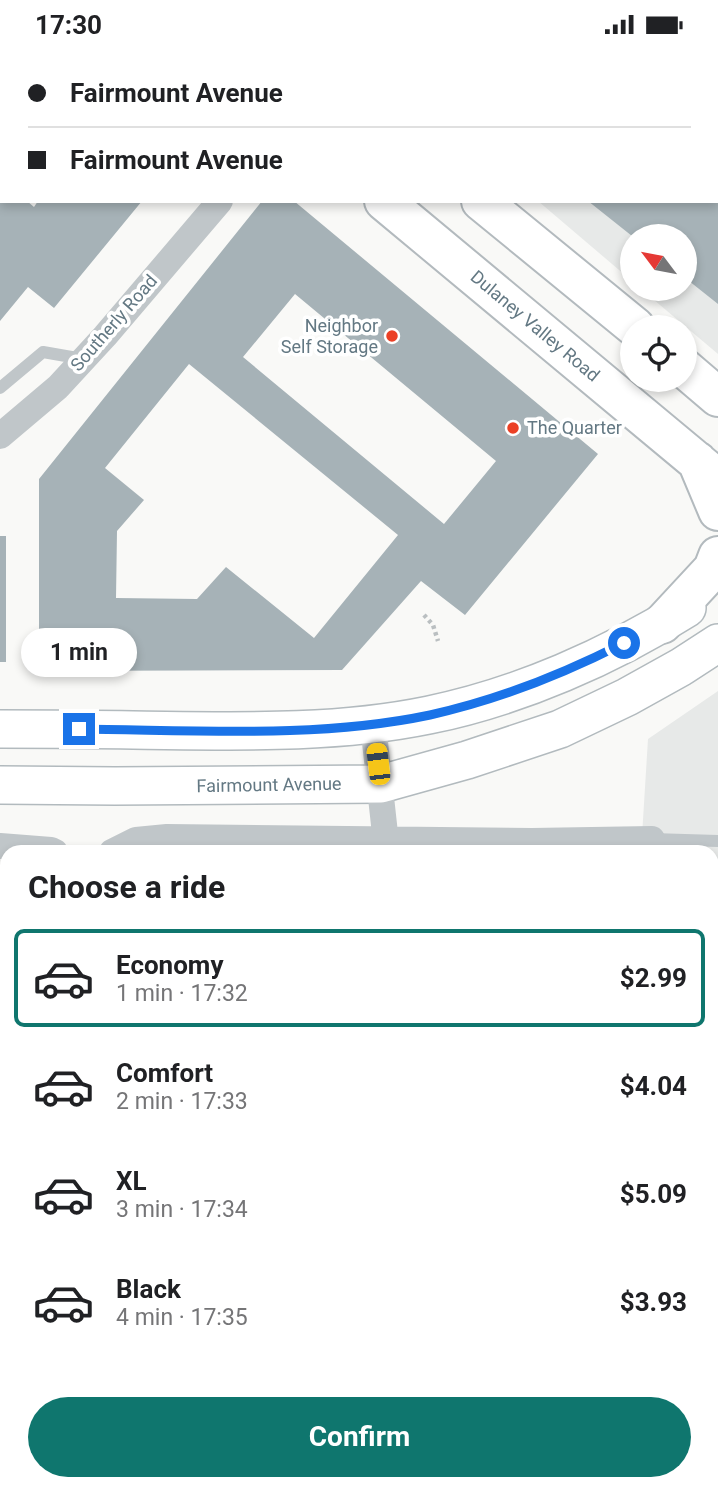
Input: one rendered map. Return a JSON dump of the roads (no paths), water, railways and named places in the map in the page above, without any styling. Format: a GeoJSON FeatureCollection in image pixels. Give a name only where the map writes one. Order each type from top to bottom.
{"type":"FeatureCollection","features":[{"type":"Feature","properties":{"kind":"main road","name":"Dulaney Valley Road"},"geometry":{"type":"LineString","coordinates":[[386,203],[708,470]]}},
{"type":"Feature","properties":{"kind":"main road"},"geometry":{"type":"LineString","coordinates":[[483,203],[620,315]]}},
{"type":"Feature","properties":{"kind":"main road"},"geometry":{"type":"LineString","coordinates":[[708,470],[718,511]]}},
{"type":"Feature","properties":{"kind":"main road"},"geometry":{"type":"LineString","coordinates":[[662,624],[713,569],[718,556]]}},
{"type":"Feature","properties":{"kind":"main road"},"geometry":{"type":"LineString","coordinates":[[0,729],[304,730],[373,724],[430,715],[488,700],[587,662],[662,624],[718,589]]}},
{"type":"Feature","properties":{"kind":"main road","name":"Fairmount Avenue"},"geometry":{"type":"LineString","coordinates":[[0,785],[381,784],[467,760],[560,729],[660,679],[718,643]]}},
{"type":"Feature","properties":{"kind":"street","name":"Southerly Road"},"geometry":{"type":"LineString","coordinates":[[0,436],[58,387],[218,203]]}},
{"type":"Feature","properties":{"kind":"street"},"geometry":{"type":"LineString","coordinates":[[373,724],[387,845]]}},
{"type":"Feature","properties":{"kind":"street"},"geometry":{"type":"LineString","coordinates":[[127,845],[136,841],[167,837],[387,845],[533,841],[583,845]]}},
{"type":"Feature","properties":{"kind":"street"},"geometry":{"type":"LineString","coordinates":[[604,845],[652,839]]}},
{"type":"Feature","properties":{"kind":"lane"},"geometry":{"type":"LineString","coordinates":[[0,388],[43,352],[83,359]]}},
{"type":"Feature","properties":{"kind":"lane"},"geometry":{"type":"LineString","coordinates":[[652,839],[718,841]]}},
{"type":"Feature","properties":{"kind":"place","name":"Neighbor Self Storage"},"geometry":{"type":"Point","coordinates":[392,336]}},
{"type":"Feature","properties":{"kind":"place","name":"The Quarter"},"geometry":{"type":"Point","coordinates":[513,428]}}]}
